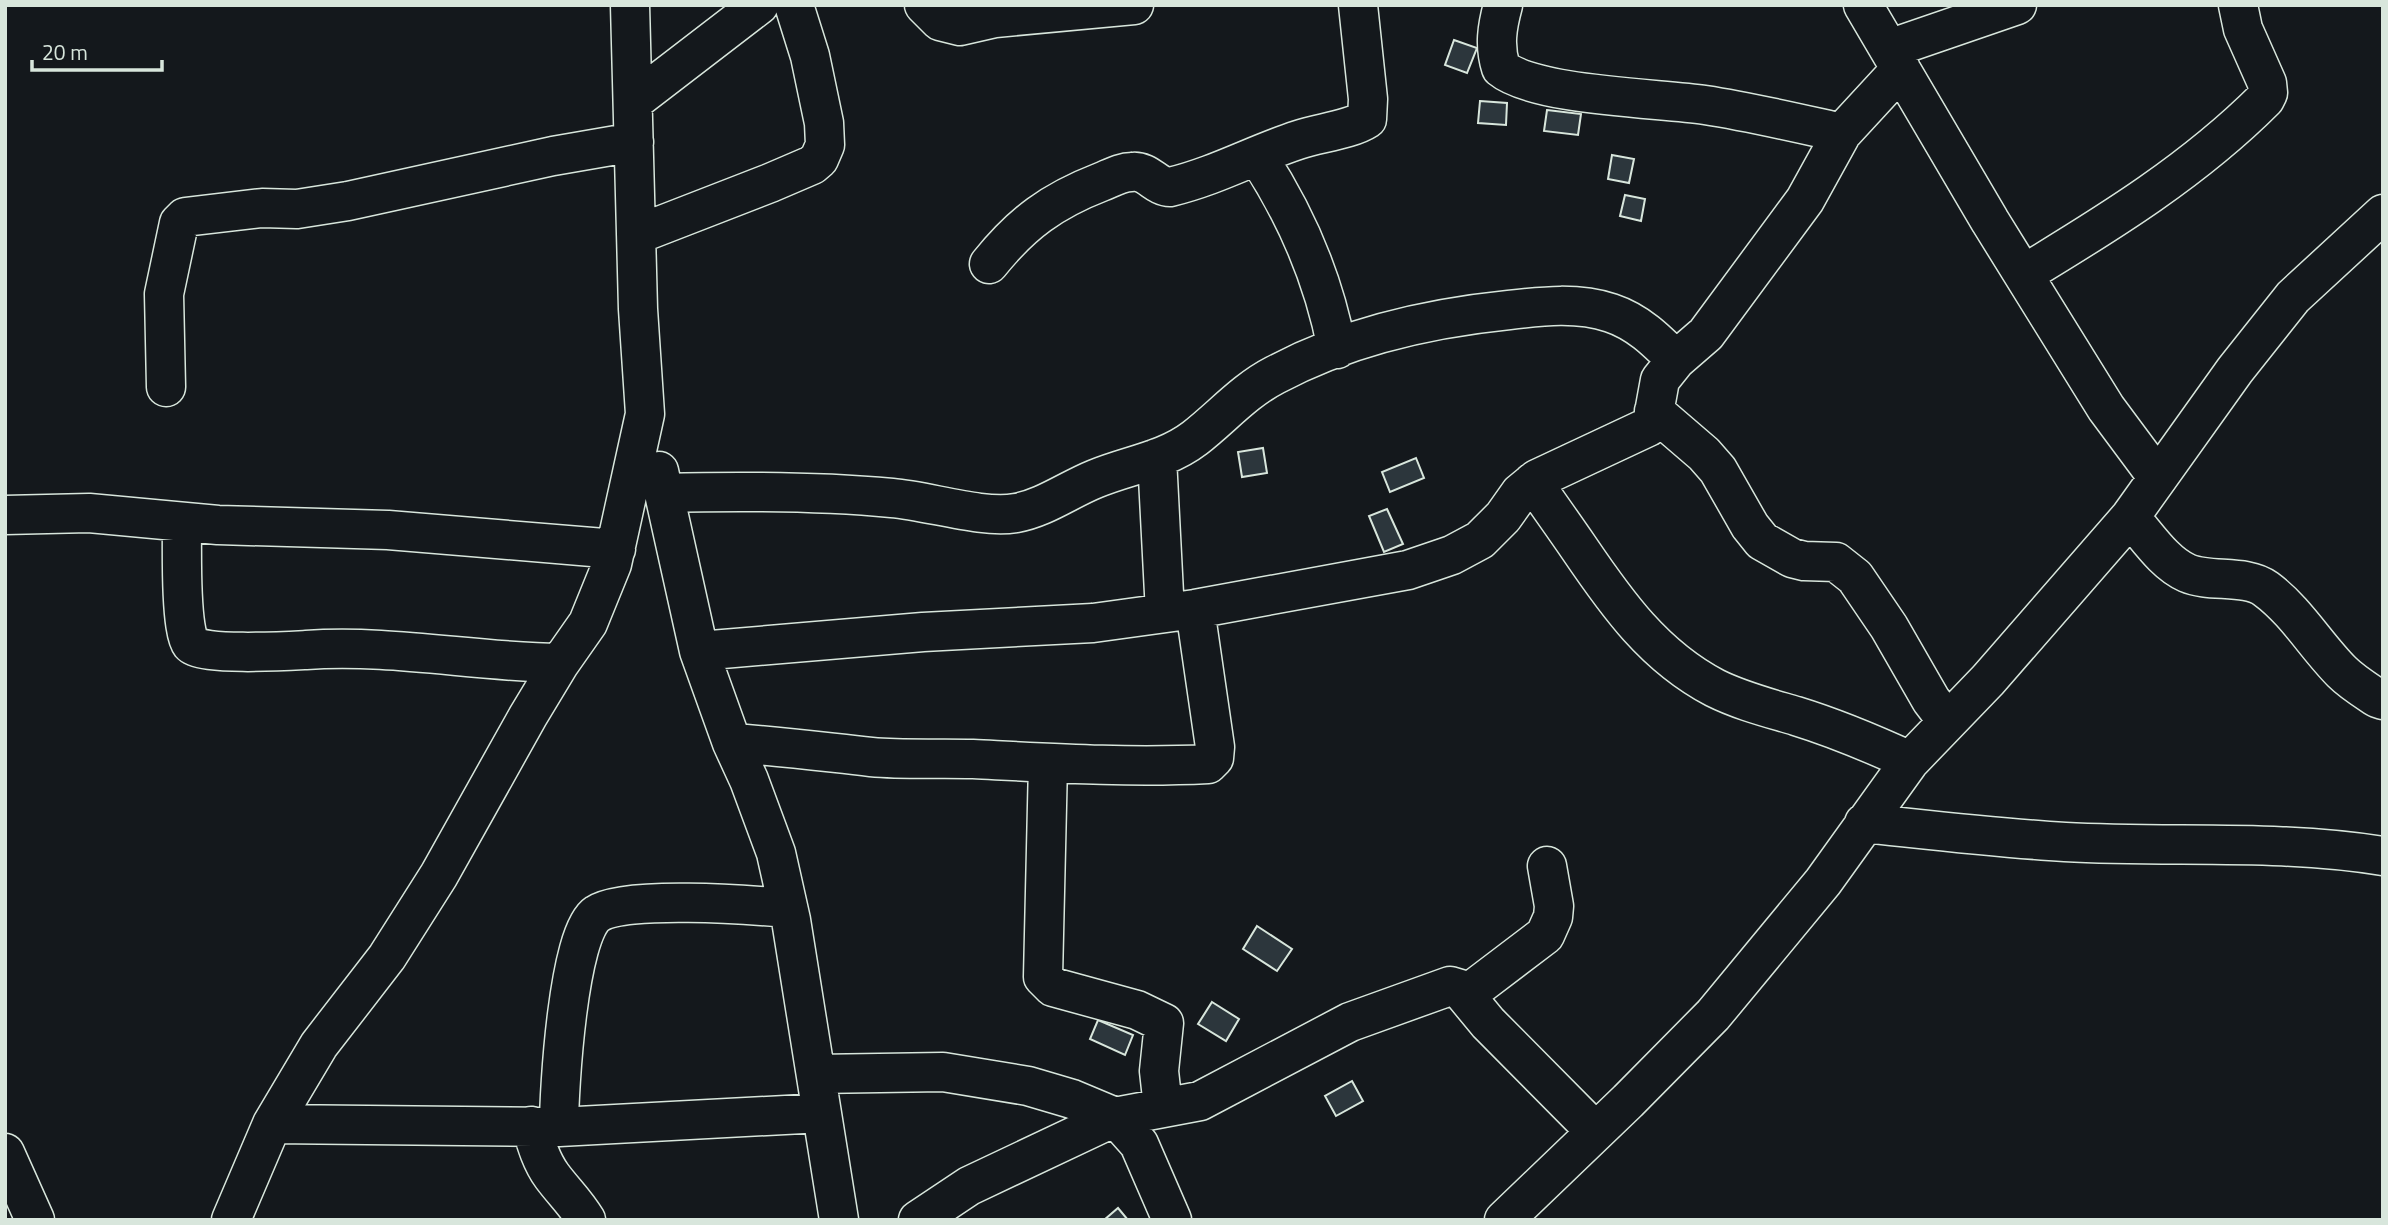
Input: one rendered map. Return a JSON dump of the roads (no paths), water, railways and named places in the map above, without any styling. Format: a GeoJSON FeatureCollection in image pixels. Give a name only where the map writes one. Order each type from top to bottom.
{"type":"FeatureCollection","features":[{"type":"Feature","properties":{"kind":"street"},"geometry":{"type":"LineString","coordinates":[[630,5],[638,309],[645,414],[699,651],[776,853],[788,908],[839,1220]]}},
{"type":"Feature","properties":{"kind":"street"},"geometry":{"type":"LineString","coordinates":[[634,101],[759,5]]}},
{"type":"Feature","properties":{"kind":"street"},"geometry":{"type":"LineString","coordinates":[[636,235],[780,179],[812,165],[819,159],[825,145],[824,123],[810,56],[794,5]]}},
{"type":"Feature","properties":{"kind":"street"},"geometry":{"type":"LineString","coordinates":[[924,5],[940,21],[960,26],[995,18],[1134,5]]}},
{"type":"Feature","properties":{"kind":"street"},"geometry":{"type":"LineString","coordinates":[[989,264],[1010,238],[1037,215],[1077,191],[1117,175],[1142,172],[1164,187],[1170,187],[1214,175],[1273,148],[1367,119],[1368,99],[1358,5]]}},
{"type":"Feature","properties":{"kind":"street"},"geometry":{"type":"LineString","coordinates":[[1503,5],[1496,37],[1500,68],[1523,80],[1551,87],[1705,105],[1842,133]]}},
{"type":"Feature","properties":{"kind":"street"},"geometry":{"type":"LineString","coordinates":[[1864,5],[1990,221],[2106,408],[2158,478]]}},
{"type":"Feature","properties":{"kind":"street"},"geometry":{"type":"LineString","coordinates":[[699,651],[923,632],[1093,623],[1180,611],[1408,570],[1452,555],[1480,540],[1503,517],[1520,493],[1533,482],[1652,424],[1660,380],[1676,360],[1706,334],[1775,241],[1805,200],[1842,133],[1895,59],[2017,5]]}},
{"type":"Feature","properties":{"kind":"street"},"geometry":{"type":"LineString","coordinates":[[2024,274],[2121,215],[2204,156],[2265,99],[2268,93],[2267,83],[2244,29],[2238,5]]}},
{"type":"Feature","properties":{"kind":"street"},"geometry":{"type":"LineString","coordinates":[[166,387],[164,294],[179,223],[184,218],[262,208],[297,209],[348,201],[553,156],[634,142]]}},
{"type":"Feature","properties":{"kind":"street"},"geometry":{"type":"LineString","coordinates":[[1258,157],[1279,189],[1306,246],[1325,295],[1337,349]]}},
{"type":"Feature","properties":{"kind":"street"},"geometry":{"type":"LineString","coordinates":[[1505,1220],[1713,1015],[1824,882],[1910,761],[1988,680],[2130,517],[2235,370],[2292,297],[2383,214]]}},
{"type":"Feature","properties":{"kind":"street"},"geometry":{"type":"LineString","coordinates":[[665,493],[732,491],[895,498],[1000,515],[1032,510],[1093,480],[1174,451],[1194,438],[1251,389],[1294,365],[1407,327],[1467,314],[1561,305],[1594,309],[1632,321],[1649,332],[1676,360]]}},
{"type":"Feature","properties":{"kind":"street"},"geometry":{"type":"LineString","coordinates":[[1654,411],[1704,454],[1718,470],[1750,526],[1762,541],[1792,558],[1836,562],[1855,577],[1884,618],[1931,700],[1947,721]]}},
{"type":"Feature","properties":{"kind":"street"},"geometry":{"type":"LineString","coordinates":[[231,1220],[272,1124],[319,1045],[387,957],[439,875],[560,663],[588,624],[616,549],[645,414]]}},
{"type":"Feature","properties":{"kind":"street"},"geometry":{"type":"LineString","coordinates":[[732,743],[872,757],[1048,763],[1208,764],[1216,754],[1215,747],[1180,611],[1157,458]]}},
{"type":"Feature","properties":{"kind":"street"},"geometry":{"type":"LineString","coordinates":[[1533,482],[1615,601],[1672,661],[1716,688],[1768,709],[1867,741],[1910,761]]}},
{"type":"Feature","properties":{"kind":"street"},"geometry":{"type":"LineString","coordinates":[[5,514],[89,513],[182,523],[388,530],[616,549]]}},
{"type":"Feature","properties":{"kind":"street"},"geometry":{"type":"LineString","coordinates":[[2130,517],[2167,559],[2188,574],[2259,584],[2266,589],[2301,624],[2343,673],[2383,700]]}},
{"type":"Feature","properties":{"kind":"street"},"geometry":{"type":"LineString","coordinates":[[182,523],[184,615],[188,640],[197,648],[242,652],[364,649],[521,663],[560,663]]}},
{"type":"Feature","properties":{"kind":"street"},"geometry":{"type":"LineString","coordinates":[[1048,763],[1043,977],[1052,987],[1137,1010],[1164,1023],[1159,1071],[1163,1107]]}},
{"type":"Feature","properties":{"kind":"street"},"geometry":{"type":"LineString","coordinates":[[1864,823],[2066,842],[2337,848],[2383,856]]}},
{"type":"Feature","properties":{"kind":"street"},"geometry":{"type":"LineString","coordinates":[[1466,995],[1545,935],[1553,917],[1554,906],[1547,866]]}},
{"type":"Feature","properties":{"kind":"street"},"geometry":{"type":"LineString","coordinates":[[586,1220],[576,1204],[551,1176],[543,1161],[545,1126],[559,1097],[574,967],[582,935],[591,919],[608,908],[636,904],[737,904],[788,908]]}},
{"type":"Feature","properties":{"kind":"street"},"geometry":{"type":"LineString","coordinates":[[918,1220],[969,1186],[1115,1117],[1189,1104],[1212,1096],[1350,1022],[1450,986],[1459,987],[1488,1023],[1595,1131]]}},
{"type":"Feature","properties":{"kind":"street"},"geometry":{"type":"LineString","coordinates":[[816,1074],[943,1072],[1028,1086],[1072,1099],[1115,1117],[1139,1144],[1172,1220]]}},
{"type":"Feature","properties":{"kind":"street"},"geometry":{"type":"LineString","coordinates":[[272,1124],[545,1126],[822,1113]]}},
{"type":"Feature","properties":{"kind":"street"},"geometry":{"type":"LineString","coordinates":[[5,1153],[35,1220]]}}]}
